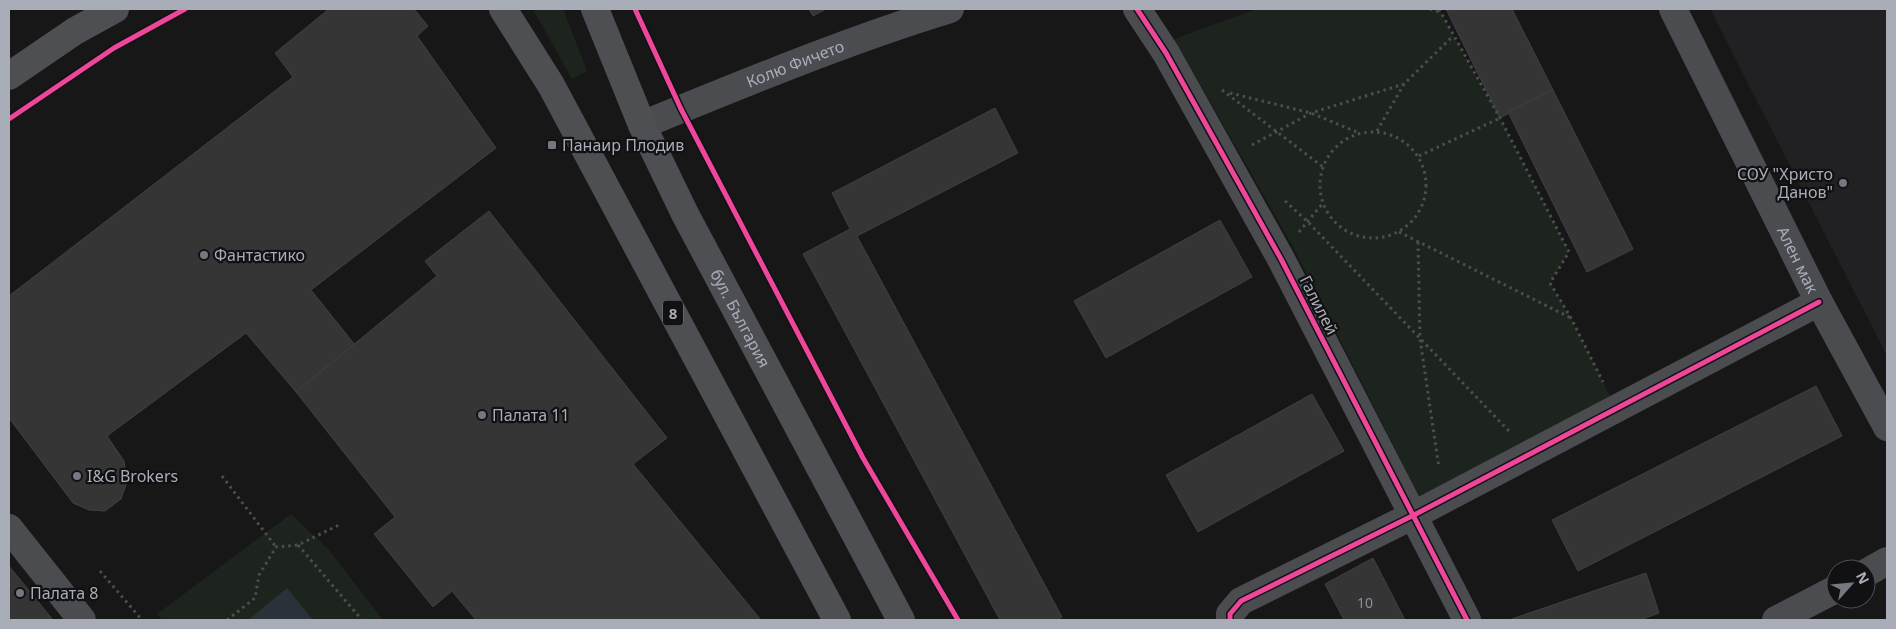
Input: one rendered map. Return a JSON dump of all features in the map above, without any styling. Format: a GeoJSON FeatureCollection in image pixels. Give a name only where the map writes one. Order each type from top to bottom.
{"type":"FeatureCollection","features":[{"type":"Feature","properties":{"kind":"main road"},"geometry":{"type":"LineString","coordinates":[[9,76],[74,31],[115,9]]}},
{"type":"Feature","properties":{"kind":"main road","name":"8"},"geometry":{"type":"LineString","coordinates":[[503,9],[551,85],[837,620]]}},
{"type":"Feature","properties":{"kind":"main road","name":"бул. България"},"geometry":{"type":"LineString","coordinates":[[595,9],[642,125],[685,214],[901,620]]}},
{"type":"Feature","properties":{"kind":"street","name":"Колю Фичето"},"geometry":{"type":"LineString","coordinates":[[642,125],[778,70],[916,19],[950,9]]}},
{"type":"Feature","properties":{"kind":"street","name":"Галилей"},"geometry":{"type":"LineString","coordinates":[[1137,9],[1166,53],[1281,259],[1467,620]]}},
{"type":"Feature","properties":{"kind":"street","name":"Ален мак"},"geometry":{"type":"LineString","coordinates":[[1673,9],[1819,302],[1887,427]]}},
{"type":"Feature","properties":{"kind":"street"},"geometry":{"type":"LineString","coordinates":[[1230,620],[1230,614],[1241,601],[1414,516],[1617,407],[1819,302]]}},
{"type":"Feature","properties":{"kind":"street"},"geometry":{"type":"LineString","coordinates":[[9,528],[82,620]]}},
{"type":"Feature","properties":{"kind":"street"},"geometry":{"type":"LineString","coordinates":[[1776,620],[1826,594]]}},
{"type":"Feature","properties":{"kind":"path"},"geometry":{"type":"LineString","coordinates":[[1430,9],[1440,10],[1500,118],[1569,252],[1550,283],[1571,318],[1617,407]]}},
{"type":"Feature","properties":{"kind":"path"},"geometry":{"type":"LineString","coordinates":[[1376,131],[1404,84],[1453,36]]}},
{"type":"Feature","properties":{"kind":"path"},"geometry":{"type":"LineString","coordinates":[[1225,159],[1311,113],[1404,84]]}},
{"type":"Feature","properties":{"kind":"path"},"geometry":{"type":"LineString","coordinates":[[1220,88],[1323,167]]}},
{"type":"Feature","properties":{"kind":"path"},"geometry":{"type":"LineString","coordinates":[[1227,92],[1311,113],[1360,133]]}},
{"type":"Feature","properties":{"kind":"path"},"geometry":{"type":"LineString","coordinates":[[1419,156],[1500,118]]}},
{"type":"Feature","properties":{"kind":"path"},"geometry":{"type":"LineString","coordinates":[[1376,131],[1393,135],[1408,144],[1419,156],[1426,172],[1427,190],[1422,207],[1413,222],[1399,232],[1382,238],[1363,238],[1346,231],[1332,220],[1323,203],[1319,185],[1323,167],[1331,152],[1344,140],[1360,133],[1376,131]]}},
{"type":"Feature","properties":{"kind":"path"},"geometry":{"type":"LineString","coordinates":[[1278,196],[1308,221],[1531,453]]}},
{"type":"Feature","properties":{"kind":"path"},"geometry":{"type":"LineString","coordinates":[[1399,232],[1571,318]]}},
{"type":"Feature","properties":{"kind":"path"},"geometry":{"type":"LineString","coordinates":[[1418,242],[1420,339],[1444,499]]}},
{"type":"Feature","properties":{"kind":"path"},"geometry":{"type":"LineString","coordinates":[[222,476],[276,547]]}},
{"type":"Feature","properties":{"kind":"path"},"geometry":{"type":"LineString","coordinates":[[276,547],[298,545],[339,525]]}},
{"type":"Feature","properties":{"kind":"path"},"geometry":{"type":"LineString","coordinates":[[298,545],[362,620]]}},
{"type":"Feature","properties":{"kind":"path"},"geometry":{"type":"LineString","coordinates":[[227,620],[255,598],[259,575],[276,547]]}},
{"type":"Feature","properties":{"kind":"path"},"geometry":{"type":"LineString","coordinates":[[100,572],[142,620]]}},
{"type":"Feature","properties":{"kind":"shaded area"},"geometry":{"type":"Polygon","coordinates":[[[533,9],[563,9],[587,71],[572,79],[533,9]]]}},
{"type":"Feature","properties":{"kind":"shaded area"},"geometry":{"type":"Polygon","coordinates":[[[1257,9],[1439,9],[1500,118],[1569,252],[1550,283],[1571,318],[1610,396],[1523,444],[1419,496],[1291,243],[1174,39],[1257,9]]]}},
{"type":"Feature","properties":{"kind":"shaded area","name":"СОУ \"Христо Данов\""},"geometry":{"type":"Polygon","coordinates":[[[1710,9],[1887,9],[1887,356],[1710,9]]]}},
{"type":"Feature","properties":{"kind":"shaded area"},"geometry":{"type":"Polygon","coordinates":[[[291,514],[329,550],[383,620],[162,620],[157,614],[291,514]]]}},
{"type":"Feature","properties":{"kind":"shaded area"},"geometry":{"type":"Polygon","coordinates":[[[287,588],[313,620],[248,620],[287,588]]]}},
{"type":"Feature","properties":{"kind":"building"},"geometry":{"type":"Polygon","coordinates":[[[329,9],[414,9],[428,26],[417,36],[496,148],[311,290],[355,345],[296,392],[246,333],[107,436],[124,461],[127,482],[121,499],[105,511],[89,510],[73,503],[9,418],[9,296],[293,77],[275,53],[329,9]]]}},
{"type":"Feature","properties":{"kind":"building"},"geometry":{"type":"Polygon","coordinates":[[[809,9],[826,9],[813,16],[809,9]]]}},
{"type":"Feature","properties":{"kind":"building"},"geometry":{"type":"Polygon","coordinates":[[[1446,9],[1512,9],[1553,90],[1500,118],[1446,9]]]}},
{"type":"Feature","properties":{"kind":"building"},"geometry":{"type":"Polygon","coordinates":[[[1553,90],[1633,249],[1587,272],[1508,112],[1553,90]]]}},
{"type":"Feature","properties":{"kind":"building"},"geometry":{"type":"Polygon","coordinates":[[[995,108],[1018,153],[857,236],[1062,617],[1056,620],[1000,620],[803,254],[850,229],[832,193],[995,108]]]}},
{"type":"Feature","properties":{"kind":"building","name":"Палата 11"},"geometry":{"type":"Polygon","coordinates":[[[489,211],[667,438],[633,464],[761,620],[476,620],[452,591],[433,607],[374,534],[395,517],[296,392],[437,276],[425,261],[489,211]]]}},
{"type":"Feature","properties":{"kind":"building"},"geometry":{"type":"Polygon","coordinates":[[[1220,220],[1252,277],[1106,358],[1074,301],[1220,220]]]}},
{"type":"Feature","properties":{"kind":"building"},"geometry":{"type":"Polygon","coordinates":[[[1816,386],[1842,436],[1578,571],[1552,520],[1816,386]]]}},
{"type":"Feature","properties":{"kind":"building"},"geometry":{"type":"Polygon","coordinates":[[[1312,394],[1344,451],[1198,532],[1166,475],[1312,394]]]}},
{"type":"Feature","properties":{"kind":"building"},"geometry":{"type":"Polygon","coordinates":[[[1373,558],[1405,620],[1344,620],[1325,584],[1373,558]]]}},
{"type":"Feature","properties":{"kind":"building","name":"Палата 8"},"geometry":{"type":"Polygon","coordinates":[[[9,566],[53,620],[9,620],[9,566]]]}},
{"type":"Feature","properties":{"kind":"building"},"geometry":{"type":"Polygon","coordinates":[[[1646,573],[1659,613],[1640,620],[1509,620],[1646,573]]]}},
{"type":"Feature","properties":{"kind":"cycle path"},"geometry":{"type":"LineString","coordinates":[[9,119],[114,48],[185,9]]}},
{"type":"Feature","properties":{"kind":"cycle path"},"geometry":{"type":"LineString","coordinates":[[635,9],[681,109],[863,458],[958,620]]}},
{"type":"Feature","properties":{"kind":"cycle path"},"geometry":{"type":"LineString","coordinates":[[1137,9],[1166,53],[1281,259],[1467,620]]}},
{"type":"Feature","properties":{"kind":"cycle path"},"geometry":{"type":"LineString","coordinates":[[1230,620],[1230,614],[1241,601],[1414,515],[1819,302]]}},
{"type":"Feature","properties":{"kind":"place","name":"Панаир Плодив"},"geometry":{"type":"Point","coordinates":[552,145]}},
{"type":"Feature","properties":{"kind":"place","name":"СОУ \"Христо Данов\""},"geometry":{"type":"Point","coordinates":[1843,183]}},
{"type":"Feature","properties":{"kind":"place","name":"Фантастико"},"geometry":{"type":"Point","coordinates":[204,255]}},
{"type":"Feature","properties":{"kind":"place","name":"Палата 11"},"geometry":{"type":"Point","coordinates":[482,415]}},
{"type":"Feature","properties":{"kind":"place","name":"I&G Brokers"},"geometry":{"type":"Point","coordinates":[77,476]}},
{"type":"Feature","properties":{"kind":"place","name":"Палата 8"},"geometry":{"type":"Point","coordinates":[20,593]}}]}
